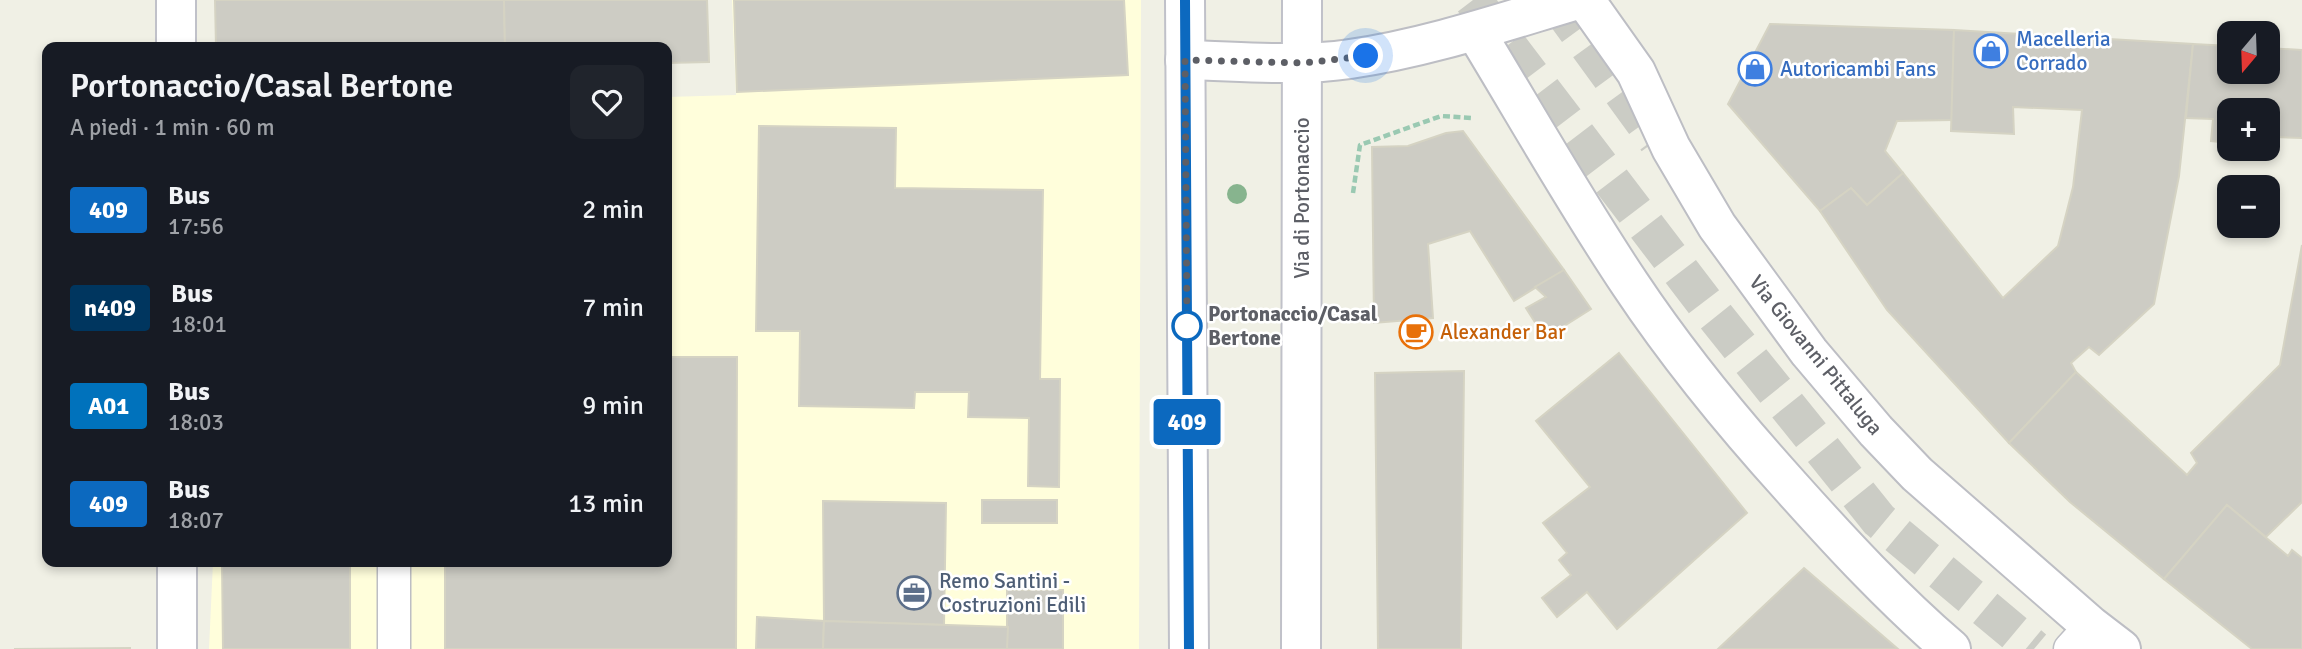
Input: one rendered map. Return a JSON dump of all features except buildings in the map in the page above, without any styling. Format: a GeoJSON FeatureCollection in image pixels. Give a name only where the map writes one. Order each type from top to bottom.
{"type":"FeatureCollection","features":[{"type":"Feature","properties":{"kind":"street"},"geometry":{"type":"LineString","coordinates":[[176,0],[176,42]]}},
{"type":"Feature","properties":{"kind":"street"},"geometry":{"type":"LineString","coordinates":[[1185,0],[1189,649]]}},
{"type":"Feature","properties":{"kind":"street","name":"Via di Portonaccio"},"geometry":{"type":"LineString","coordinates":[[1301,649],[1302,0]]}},
{"type":"Feature","properties":{"kind":"street"},"geometry":{"type":"LineString","coordinates":[[1185,60],[1303,63],[1348,60],[1475,31],[1577,0]]}},
{"type":"Feature","properties":{"kind":"street","name":"Via Giovanni Pittaluga"},"geometry":{"type":"LineString","coordinates":[[1585,0],[1636,72],[1671,148],[1717,226],[1809,352],[1876,432],[2080,637],[2121,649]]}},
{"type":"Feature","properties":{"kind":"street"},"geometry":{"type":"LineString","coordinates":[[1475,31],[1628,281],[1696,376],[1850,552],[1910,614],[1951,649]]}},
{"type":"Feature","properties":{"kind":"street"},"geometry":{"type":"LineString","coordinates":[[177,567],[177,649]]}},
{"type":"Feature","properties":{"kind":"lane"},"geometry":{"type":"LineString","coordinates":[[394,567],[394,649]]}},
{"type":"Feature","properties":{"kind":"path"},"geometry":{"type":"LineString","coordinates":[[1353,194],[1360,145],[1441,116],[1473,118]]}},
{"type":"Feature","properties":{"kind":"shaded area"},"geometry":{"type":"Polygon","coordinates":[[[732,0],[1141,0],[1139,649],[209,649],[213,567],[672,567],[672,97],[736,95],[732,0]]]}},
{"type":"Feature","properties":{"kind":"tunnel"},"geometry":{"type":"LineString","coordinates":[[1473,0],[1708,307],[1879,520],[2034,649]]}},
{"type":"Feature","properties":{"kind":"tunnel"},"geometry":{"type":"LineString","coordinates":[[1555,0],[1657,140]]}},
{"type":"Feature","properties":{"kind":"bus line","name":"409"},"geometry":{"type":"LineString","coordinates":[[1185,0],[1189,649]]}},
{"type":"Feature","properties":{"kind":"place","name":"Macelleria Corrado"},"geometry":{"type":"Point","coordinates":[1991,51]}},
{"type":"Feature","properties":{"kind":"place","name":"Autoricambi Fans"},"geometry":{"type":"Point","coordinates":[1755,69]}},
{"type":"Feature","properties":{"kind":"place","name":"Portonaccio/Casal Bertone"},"geometry":{"type":"Point","coordinates":[1187,326]}},
{"type":"Feature","properties":{"kind":"place","name":"Alexander Bar"},"geometry":{"type":"Point","coordinates":[1416,332]}},
{"type":"Feature","properties":{"kind":"place","name":"Remo Santini - Costruzioni Edili"},"geometry":{"type":"Point","coordinates":[914,593]}},
{"type":"Feature","properties":{"kind":"route"},"geometry":{"type":"LineString","coordinates":[[1187,326],[1185,60],[1303,63],[1366,56]]}}]}
